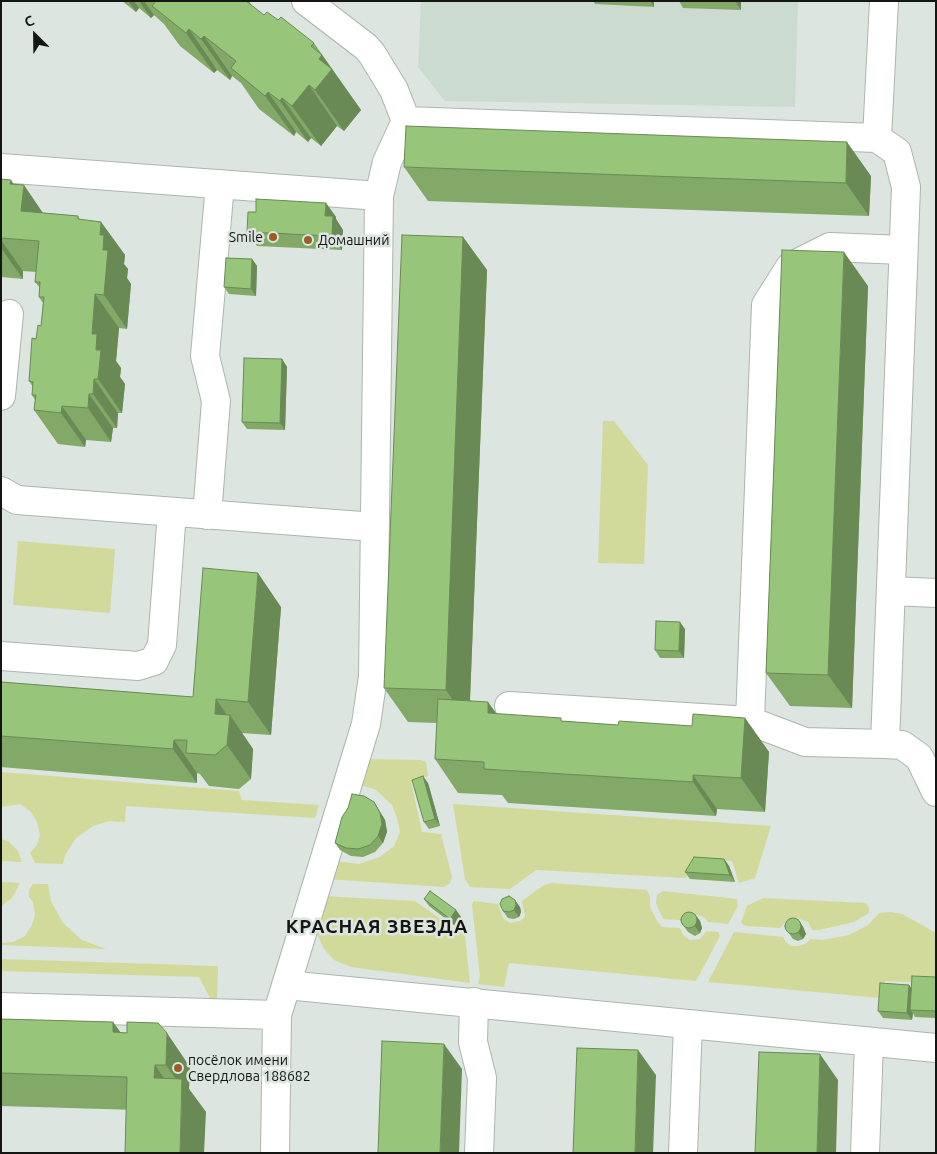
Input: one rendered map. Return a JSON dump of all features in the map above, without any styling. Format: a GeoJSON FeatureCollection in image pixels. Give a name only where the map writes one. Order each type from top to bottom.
{"type":"FeatureCollection","features":[{"type":"Feature","properties":{"kind":"lane"},"geometry":{"type":"LineString","coordinates":[[275,1153],[277,1015],[366,724],[373,676],[378,196],[387,162],[406,121],[394,90],[372,54],[366,47],[306,1]]}},
{"type":"Feature","properties":{"kind":"lane"},"geometry":{"type":"LineString","coordinates":[[877,138],[884,1]]}},
{"type":"Feature","properties":{"kind":"lane"},"geometry":{"type":"LineString","coordinates":[[406,121],[877,138],[897,152],[906,187],[885,744]]}},
{"type":"Feature","properties":{"kind":"lane"},"geometry":{"type":"LineString","coordinates":[[1,168],[378,196]]}},
{"type":"Feature","properties":{"kind":"lane"},"geometry":{"type":"LineString","coordinates":[[207,515],[216,401],[206,356],[220,184]]}},
{"type":"Feature","properties":{"kind":"lane"},"geometry":{"type":"LineString","coordinates":[[750,722],[766,305],[790,267],[830,247],[904,250]]}},
{"type":"Feature","properties":{"kind":"lane"},"geometry":{"type":"LineString","coordinates":[[1,396],[8,314]]}},
{"type":"Feature","properties":{"kind":"lane"},"geometry":{"type":"LineString","coordinates":[[1,491],[17,500],[375,527]]}},
{"type":"Feature","properties":{"kind":"lane"},"geometry":{"type":"LineString","coordinates":[[1,656],[138,666],[154,661],[162,645],[172,512]]}},
{"type":"Feature","properties":{"kind":"lane"},"geometry":{"type":"LineString","coordinates":[[891,591],[936,593]]}},
{"type":"Feature","properties":{"kind":"lane"},"geometry":{"type":"LineString","coordinates":[[509,706],[750,722],[806,742],[902,745],[919,757],[936,792]]}},
{"type":"Feature","properties":{"kind":"lane"},"geometry":{"type":"LineString","coordinates":[[286,985],[936,1048]]}},
{"type":"Feature","properties":{"kind":"lane"},"geometry":{"type":"LineString","coordinates":[[474,1002],[473,1042],[482,1078],[479,1153]]}},
{"type":"Feature","properties":{"kind":"lane"},"geometry":{"type":"LineString","coordinates":[[1,1007],[277,1015]]}},
{"type":"Feature","properties":{"kind":"lane"},"geometry":{"type":"LineString","coordinates":[[683,1153],[688,1024]]}},
{"type":"Feature","properties":{"kind":"lane"},"geometry":{"type":"LineString","coordinates":[[865,1153],[869,1043]]}},
{"type":"Feature","properties":{"kind":"shaded area"},"geometry":{"type":"Polygon","coordinates":[[[421,1],[798,1],[795,107],[445,101],[418,67],[421,1]]]}},
{"type":"Feature","properties":{"kind":"green space"},"geometry":{"type":"Polygon","coordinates":[[[603,421],[614,421],[648,465],[644,564],[598,563],[603,421]]]}},
{"type":"Feature","properties":{"kind":"green space"},"geometry":{"type":"Polygon","coordinates":[[[18,541],[115,549],[110,613],[13,605],[18,541]]]}},
{"type":"Feature","properties":{"kind":"green space"},"geometry":{"type":"Polygon","coordinates":[[[368,759],[421,760],[426,762],[428,776],[411,782],[422,832],[441,834],[452,877],[450,883],[444,887],[326,879],[334,861],[359,864],[380,857],[394,846],[400,832],[392,805],[376,790],[361,785],[368,759]]]}},
{"type":"Feature","properties":{"kind":"green space"},"geometry":{"type":"Polygon","coordinates":[[[1,772],[239,791],[242,800],[319,805],[315,818],[126,806],[125,822],[109,821],[93,826],[76,838],[65,855],[63,864],[35,863],[30,853],[37,845],[40,835],[37,822],[31,812],[20,804],[1,807],[1,772]]]}},
{"type":"Feature","properties":{"kind":"green space"},"geometry":{"type":"Polygon","coordinates":[[[453,804],[771,826],[755,878],[739,883],[732,861],[698,860],[686,878],[536,870],[510,889],[470,887],[465,879],[453,804]]]}},
{"type":"Feature","properties":{"kind":"green space"},"geometry":{"type":"Polygon","coordinates":[[[1,839],[8,841],[18,851],[22,862],[1,861],[1,839]]]}},
{"type":"Feature","properties":{"kind":"green space"},"geometry":{"type":"Polygon","coordinates":[[[1,882],[20,883],[12,898],[1,906],[1,882]]]}},
{"type":"Feature","properties":{"kind":"green space"},"geometry":{"type":"Polygon","coordinates":[[[551,883],[647,890],[650,896],[650,907],[662,927],[680,928],[683,935],[690,940],[700,939],[707,931],[718,932],[720,936],[696,981],[509,963],[504,987],[478,984],[480,976],[472,905],[474,901],[498,904],[503,918],[510,923],[520,921],[525,917],[522,901],[544,885],[551,883]]]}},
{"type":"Feature","properties":{"kind":"green space"},"geometry":{"type":"Polygon","coordinates":[[[33,884],[48,884],[51,901],[63,923],[82,940],[106,949],[1,945],[1,943],[13,942],[25,936],[32,925],[35,914],[33,902],[29,897],[29,890],[33,884]]]}},
{"type":"Feature","properties":{"kind":"green space"},"geometry":{"type":"Polygon","coordinates":[[[663,891],[737,899],[738,906],[728,924],[708,922],[705,918],[698,915],[681,920],[663,919],[656,903],[657,895],[663,891]]]}},
{"type":"Feature","properties":{"kind":"green space"},"geometry":{"type":"Polygon","coordinates":[[[323,896],[415,901],[465,936],[470,983],[351,967],[334,960],[324,949],[313,925],[323,896]]]}},
{"type":"Feature","properties":{"kind":"green space"},"geometry":{"type":"Polygon","coordinates":[[[763,898],[866,903],[869,913],[854,922],[819,930],[812,930],[808,922],[797,918],[786,921],[780,928],[745,926],[741,922],[747,906],[763,898]]]}},
{"type":"Feature","properties":{"kind":"green space"},"geometry":{"type":"Polygon","coordinates":[[[891,912],[902,914],[936,933],[936,983],[885,981],[880,998],[708,982],[734,932],[783,937],[791,946],[798,946],[805,944],[811,939],[822,940],[849,935],[868,925],[879,913],[891,912]]]}},
{"type":"Feature","properties":{"kind":"green space"},"geometry":{"type":"Polygon","coordinates":[[[1,959],[218,966],[217,1003],[211,1000],[199,977],[1,971],[1,959]]]}},
{"type":"Feature","properties":{"kind":"building"},"geometry":{"type":"Polygon","coordinates":[[[156,1],[246,1],[264,15],[267,12],[278,20],[281,17],[314,43],[311,46],[322,55],[319,59],[332,69],[315,90],[309,85],[292,106],[282,98],[280,101],[268,92],[265,96],[231,68],[236,61],[204,36],[201,39],[189,29],[186,33],[152,6],[156,1]]]}},
{"type":"Feature","properties":{"kind":"building"},"geometry":{"type":"Polygon","coordinates":[[[406,126],[847,142],[846,183],[404,167],[406,126]]]}},
{"type":"Feature","properties":{"kind":"building"},"geometry":{"type":"Polygon","coordinates":[[[1,179],[11,180],[10,184],[24,185],[21,211],[78,216],[78,219],[101,222],[100,235],[104,235],[103,250],[108,250],[104,295],[95,294],[92,334],[97,334],[96,350],[101,350],[98,379],[94,379],[93,394],[89,394],[88,408],[62,406],[61,413],[34,410],[36,395],[32,395],[33,382],[29,381],[32,338],[36,339],[38,325],[41,326],[44,297],[39,297],[40,282],[35,282],[39,241],[1,238],[1,179]]]}},
{"type":"Feature","properties":{"kind":"building"},"geometry":{"type":"Polygon","coordinates":[[[256,199],[326,203],[325,216],[333,216],[332,236],[247,232],[248,212],[256,212],[256,199]]]}},
{"type":"Feature","properties":{"kind":"building"},"geometry":{"type":"Polygon","coordinates":[[[402,235],[463,237],[446,690],[384,688],[402,235]]]}},
{"type":"Feature","properties":{"kind":"building"},"geometry":{"type":"Polygon","coordinates":[[[782,250],[844,252],[828,675],[766,673],[782,250]]]}},
{"type":"Feature","properties":{"kind":"building"},"geometry":{"type":"Polygon","coordinates":[[[226,258],[252,259],[251,289],[224,287],[226,258]]]}},
{"type":"Feature","properties":{"kind":"building"},"geometry":{"type":"Polygon","coordinates":[[[244,358],[282,359],[280,423],[242,422],[244,358]]]}},
{"type":"Feature","properties":{"kind":"building"},"geometry":{"type":"Polygon","coordinates":[[[203,568],[258,573],[248,702],[216,699],[215,714],[230,715],[227,745],[215,755],[186,753],[187,740],[174,740],[173,749],[1,736],[1,682],[193,697],[203,568]]]}},
{"type":"Feature","properties":{"kind":"building"},"geometry":{"type":"Polygon","coordinates":[[[656,621],[680,622],[679,651],[655,650],[656,621]]]}},
{"type":"Feature","properties":{"kind":"building"},"geometry":{"type":"Polygon","coordinates":[[[438,699],[488,702],[488,713],[561,718],[561,721],[618,725],[619,721],[692,726],[693,714],[745,718],[741,778],[693,775],[693,782],[484,769],[484,762],[435,759],[438,699]]]}},
{"type":"Feature","properties":{"kind":"building"},"geometry":{"type":"Polygon","coordinates":[[[423,776],[435,819],[424,822],[412,780],[423,776]]]}},
{"type":"Feature","properties":{"kind":"building"},"geometry":{"type":"Polygon","coordinates":[[[352,794],[364,796],[374,802],[380,813],[382,824],[378,836],[370,845],[358,849],[346,848],[335,843],[342,817],[348,808],[352,794]]]}},
{"type":"Feature","properties":{"kind":"building"},"geometry":{"type":"Polygon","coordinates":[[[694,857],[724,859],[730,875],[685,872],[694,857]]]}},
{"type":"Feature","properties":{"kind":"building"},"geometry":{"type":"Polygon","coordinates":[[[430,891],[456,910],[450,919],[424,899],[430,891]]]}},
{"type":"Feature","properties":{"kind":"building"},"geometry":{"type":"Polygon","coordinates":[[[509,896],[515,900],[514,910],[509,912],[503,911],[500,904],[502,899],[509,896]]]}},
{"type":"Feature","properties":{"kind":"building"},"geometry":{"type":"Polygon","coordinates":[[[689,912],[697,920],[689,928],[681,920],[689,912]]]}},
{"type":"Feature","properties":{"kind":"building"},"geometry":{"type":"Polygon","coordinates":[[[793,918],[801,926],[793,934],[785,926],[793,918]]]}},
{"type":"Feature","properties":{"kind":"building"},"geometry":{"type":"Polygon","coordinates":[[[912,976],[936,977],[936,1011],[910,1010],[912,976]]]}},
{"type":"Feature","properties":{"kind":"building"},"geometry":{"type":"Polygon","coordinates":[[[880,983],[909,985],[907,1013],[878,1011],[880,983]]]}},
{"type":"Feature","properties":{"kind":"building"},"geometry":{"type":"Polygon","coordinates":[[[1,1019],[113,1022],[113,1032],[127,1033],[127,1022],[158,1023],[167,1033],[166,1065],[155,1065],[154,1078],[182,1079],[180,1153],[125,1153],[127,1077],[1,1073],[1,1019]]]}},
{"type":"Feature","properties":{"kind":"building"},"geometry":{"type":"Polygon","coordinates":[[[382,1041],[444,1044],[440,1153],[378,1153],[382,1041]]]}},
{"type":"Feature","properties":{"kind":"building"},"geometry":{"type":"Polygon","coordinates":[[[577,1048],[638,1050],[635,1153],[573,1153],[577,1048]]]}},
{"type":"Feature","properties":{"kind":"building"},"geometry":{"type":"Polygon","coordinates":[[[759,1052],[820,1054],[817,1153],[755,1153],[759,1052]]]}},
{"type":"Feature","properties":{"kind":"place","name":"Smile"},"geometry":{"type":"Point","coordinates":[273,237]}},
{"type":"Feature","properties":{"kind":"place","name":"Домашний"},"geometry":{"type":"Point","coordinates":[308,240]}},
{"type":"Feature","properties":{"kind":"place","name":"посёлок имени Свердлова 188682"},"geometry":{"type":"Point","coordinates":[178,1068]}},
{"type":"Feature","properties":{"kind":"district","name":"КРАСНАЯ ЗВЕЗДА"},"geometry":{"type":"Point","coordinates":[377,927]}}]}
